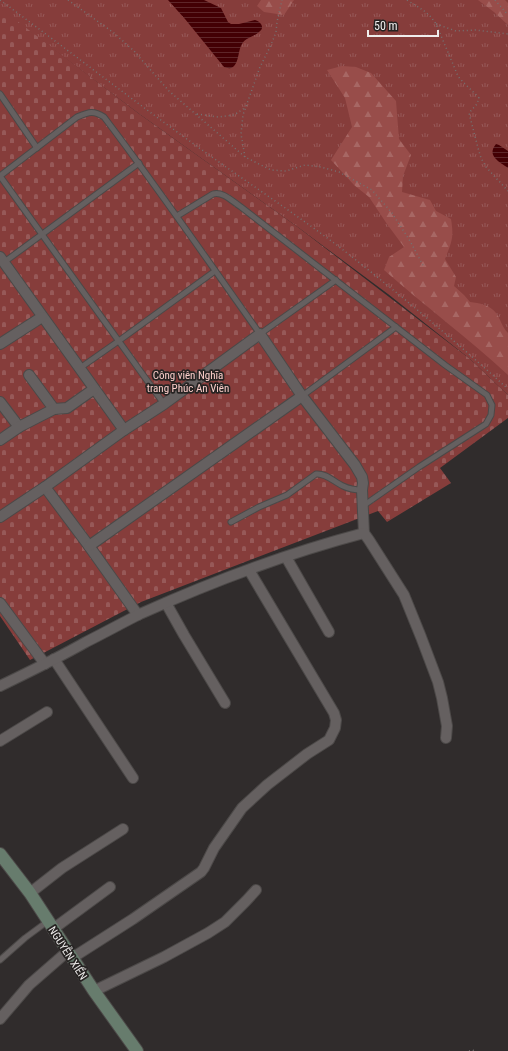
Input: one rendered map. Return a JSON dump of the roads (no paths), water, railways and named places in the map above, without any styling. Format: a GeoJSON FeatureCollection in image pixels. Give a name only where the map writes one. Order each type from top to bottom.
{"type":"FeatureCollection","features":[{"type":"Feature","properties":{"kind":"main road","name":"NGUYỄN XIỂN"},"geometry":{"type":"LineString","coordinates":[[0,854],[30,893],[94,991],[137,1051]]}},
{"type":"Feature","properties":{"kind":"street"},"geometry":{"type":"LineString","coordinates":[[1,261],[124,430]]}},
{"type":"Feature","properties":{"kind":"street"},"geometry":{"type":"LineString","coordinates":[[0,344],[42,317]]}},
{"type":"Feature","properties":{"kind":"street"},"geometry":{"type":"LineString","coordinates":[[0,517],[45,487],[124,430],[164,404],[260,334],[302,396],[355,465],[362,477],[364,533],[404,595],[422,637],[442,698],[446,722],[446,738]]}},
{"type":"Feature","properties":{"kind":"street"},"geometry":{"type":"LineString","coordinates":[[29,375],[54,409]]}},
{"type":"Feature","properties":{"kind":"street"},"geometry":{"type":"LineString","coordinates":[[0,440],[19,427],[54,409],[67,408],[94,389]]}},
{"type":"Feature","properties":{"kind":"street"},"geometry":{"type":"LineString","coordinates":[[89,546],[302,396]]}},
{"type":"Feature","properties":{"kind":"street"},"geometry":{"type":"LineString","coordinates":[[0,402],[19,427]]}},
{"type":"Feature","properties":{"kind":"street"},"geometry":{"type":"LineString","coordinates":[[45,487],[138,615]]}},
{"type":"Feature","properties":{"kind":"street"},"geometry":{"type":"LineString","coordinates":[[0,686],[138,615],[166,603],[286,556],[364,533]]}},
{"type":"Feature","properties":{"kind":"street"},"geometry":{"type":"LineString","coordinates":[[286,556],[329,632]]}},
{"type":"Feature","properties":{"kind":"street"},"geometry":{"type":"LineString","coordinates":[[0,1019],[35,979],[70,955],[133,919],[201,872],[214,848],[242,808],[267,785],[307,754],[330,740],[335,728],[336,720],[334,713],[249,570]]}},
{"type":"Feature","properties":{"kind":"street"},"geometry":{"type":"LineString","coordinates":[[0,603],[45,664]]}},
{"type":"Feature","properties":{"kind":"street"},"geometry":{"type":"LineString","coordinates":[[166,603],[225,703]]}},
{"type":"Feature","properties":{"kind":"street"},"geometry":{"type":"LineString","coordinates":[[54,659],[134,778]]}},
{"type":"Feature","properties":{"kind":"street"},"geometry":{"type":"LineString","coordinates":[[0,741],[47,712]]}},
{"type":"Feature","properties":{"kind":"street"},"geometry":{"type":"LineString","coordinates":[[30,893],[62,868],[123,829]]}},
{"type":"Feature","properties":{"kind":"street"},"geometry":{"type":"LineString","coordinates":[[50,925],[110,887]]}},
{"type":"Feature","properties":{"kind":"street"},"geometry":{"type":"LineString","coordinates":[[94,991],[164,957],[208,933],[225,922],[256,890]]}},
{"type":"Feature","properties":{"kind":"lane"},"geometry":{"type":"LineString","coordinates":[[0,94],[37,148]]}},
{"type":"Feature","properties":{"kind":"lane"},"geometry":{"type":"LineString","coordinates":[[164,404],[120,340],[0,176],[78,118],[86,113],[92,112],[98,113],[104,117],[139,163],[260,334],[336,280]]}},
{"type":"Feature","properties":{"kind":"lane"},"geometry":{"type":"LineString","coordinates":[[1,261],[43,235],[139,163]]}},
{"type":"Feature","properties":{"kind":"lane"},"geometry":{"type":"LineString","coordinates":[[177,216],[213,194],[221,194],[241,207],[445,365],[488,395],[492,406],[491,415],[486,424],[363,506]]}},
{"type":"Feature","properties":{"kind":"lane"},"geometry":{"type":"LineString","coordinates":[[80,368],[215,271]]}},
{"type":"Feature","properties":{"kind":"lane"},"geometry":{"type":"LineString","coordinates":[[302,396],[396,327]]}},
{"type":"Feature","properties":{"kind":"lane"},"geometry":{"type":"LineString","coordinates":[[231,522],[259,507],[287,495],[316,474],[324,475],[348,488],[362,490]]}},
{"type":"Feature","properties":{"kind":"lane"},"geometry":{"type":"LineString","coordinates":[[0,960],[25,938],[50,925]]}},
{"type":"Feature","properties":{"kind":"park label","name":"Công viên Nghĩa trang Phúc An Viên"},"geometry":{"type":"Point","coordinates":[188,381]}}]}
